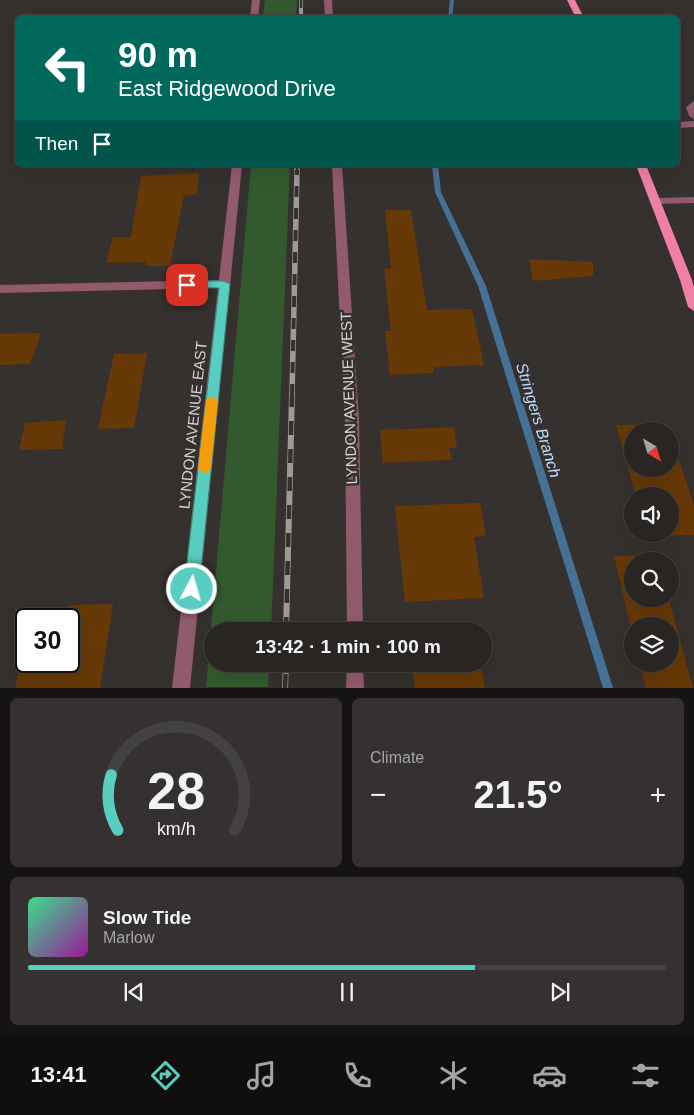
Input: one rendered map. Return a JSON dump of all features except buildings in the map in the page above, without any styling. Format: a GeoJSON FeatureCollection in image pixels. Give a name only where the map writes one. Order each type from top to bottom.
{"type":"FeatureCollection","features":[{"type":"Feature","properties":{"kind":"main road"},"geometry":{"type":"LineString","coordinates":[[571,0],[578,15]]}},
{"type":"Feature","properties":{"kind":"main road"},"geometry":{"type":"LineString","coordinates":[[642,167],[694,308]]}},
{"type":"Feature","properties":{"kind":"street"},"geometry":{"type":"LineString","coordinates":[[254,15],[256,0]]}},
{"type":"Feature","properties":{"kind":"street"},"geometry":{"type":"LineString","coordinates":[[328,0],[329,15]]}},
{"type":"Feature","properties":{"kind":"street"},"geometry":{"type":"LineString","coordinates":[[694,104],[691,108],[694,116]]}},
{"type":"Feature","properties":{"kind":"street"},"geometry":{"type":"LineString","coordinates":[[680,125],[694,124]]}},
{"type":"Feature","properties":{"kind":"street","name":"LYNDON AVENUE EAST"},"geometry":{"type":"LineString","coordinates":[[181,688],[237,167]]}},
{"type":"Feature","properties":{"kind":"street","name":"LYNDON AVENUE WEST"},"geometry":{"type":"LineString","coordinates":[[337,167],[352,419],[355,622]]}},
{"type":"Feature","properties":{"kind":"street"},"geometry":{"type":"LineString","coordinates":[[655,202],[694,200]]}},
{"type":"Feature","properties":{"kind":"street"},"geometry":{"type":"LineString","coordinates":[[0,289],[224,284]]}},
{"type":"Feature","properties":{"kind":"street"},"geometry":{"type":"LineString","coordinates":[[355,672],[355,688]]}},
{"type":"Feature","properties":{"kind":"green space"},"geometry":{"type":"Polygon","coordinates":[[[265,0],[297,0],[296,15],[263,15],[265,0]]]}},
{"type":"Feature","properties":{"kind":"green space"},"geometry":{"type":"Polygon","coordinates":[[[251,167],[290,167],[271,622],[212,622],[251,167]]]}},
{"type":"Feature","properties":{"kind":"green space"},"geometry":{"type":"Polygon","coordinates":[[[207,672],[269,672],[268,687],[206,687],[207,672]]]}},
{"type":"Feature","properties":{"kind":"waterway","name":"Stringers Branch"},"geometry":{"type":"LineString","coordinates":[[450,15],[452,0]]}},
{"type":"Feature","properties":{"kind":"waterway","name":"Stringers Branch"},"geometry":{"type":"LineString","coordinates":[[435,167],[438,192],[482,286],[608,688]]}},
{"type":"Feature","properties":{"kind":"railway"},"geometry":{"type":"LineString","coordinates":[[301,0],[301,15]]}},
{"type":"Feature","properties":{"kind":"railway"},"geometry":{"type":"LineString","coordinates":[[292,395],[297,170]]}},
{"type":"Feature","properties":{"kind":"railway"},"geometry":{"type":"LineString","coordinates":[[286,622],[292,394]]}},
{"type":"Feature","properties":{"kind":"railway"},"geometry":{"type":"LineString","coordinates":[[285,688],[286,672]]}},
{"type":"Feature","properties":{"kind":"slow traffic"},"geometry":{"type":"LineString","coordinates":[[205,469],[212,400]]}},
{"type":"Feature","properties":{"kind":"route"},"geometry":{"type":"LineString","coordinates":[[187,285],[224,284],[192,589]]}}]}
